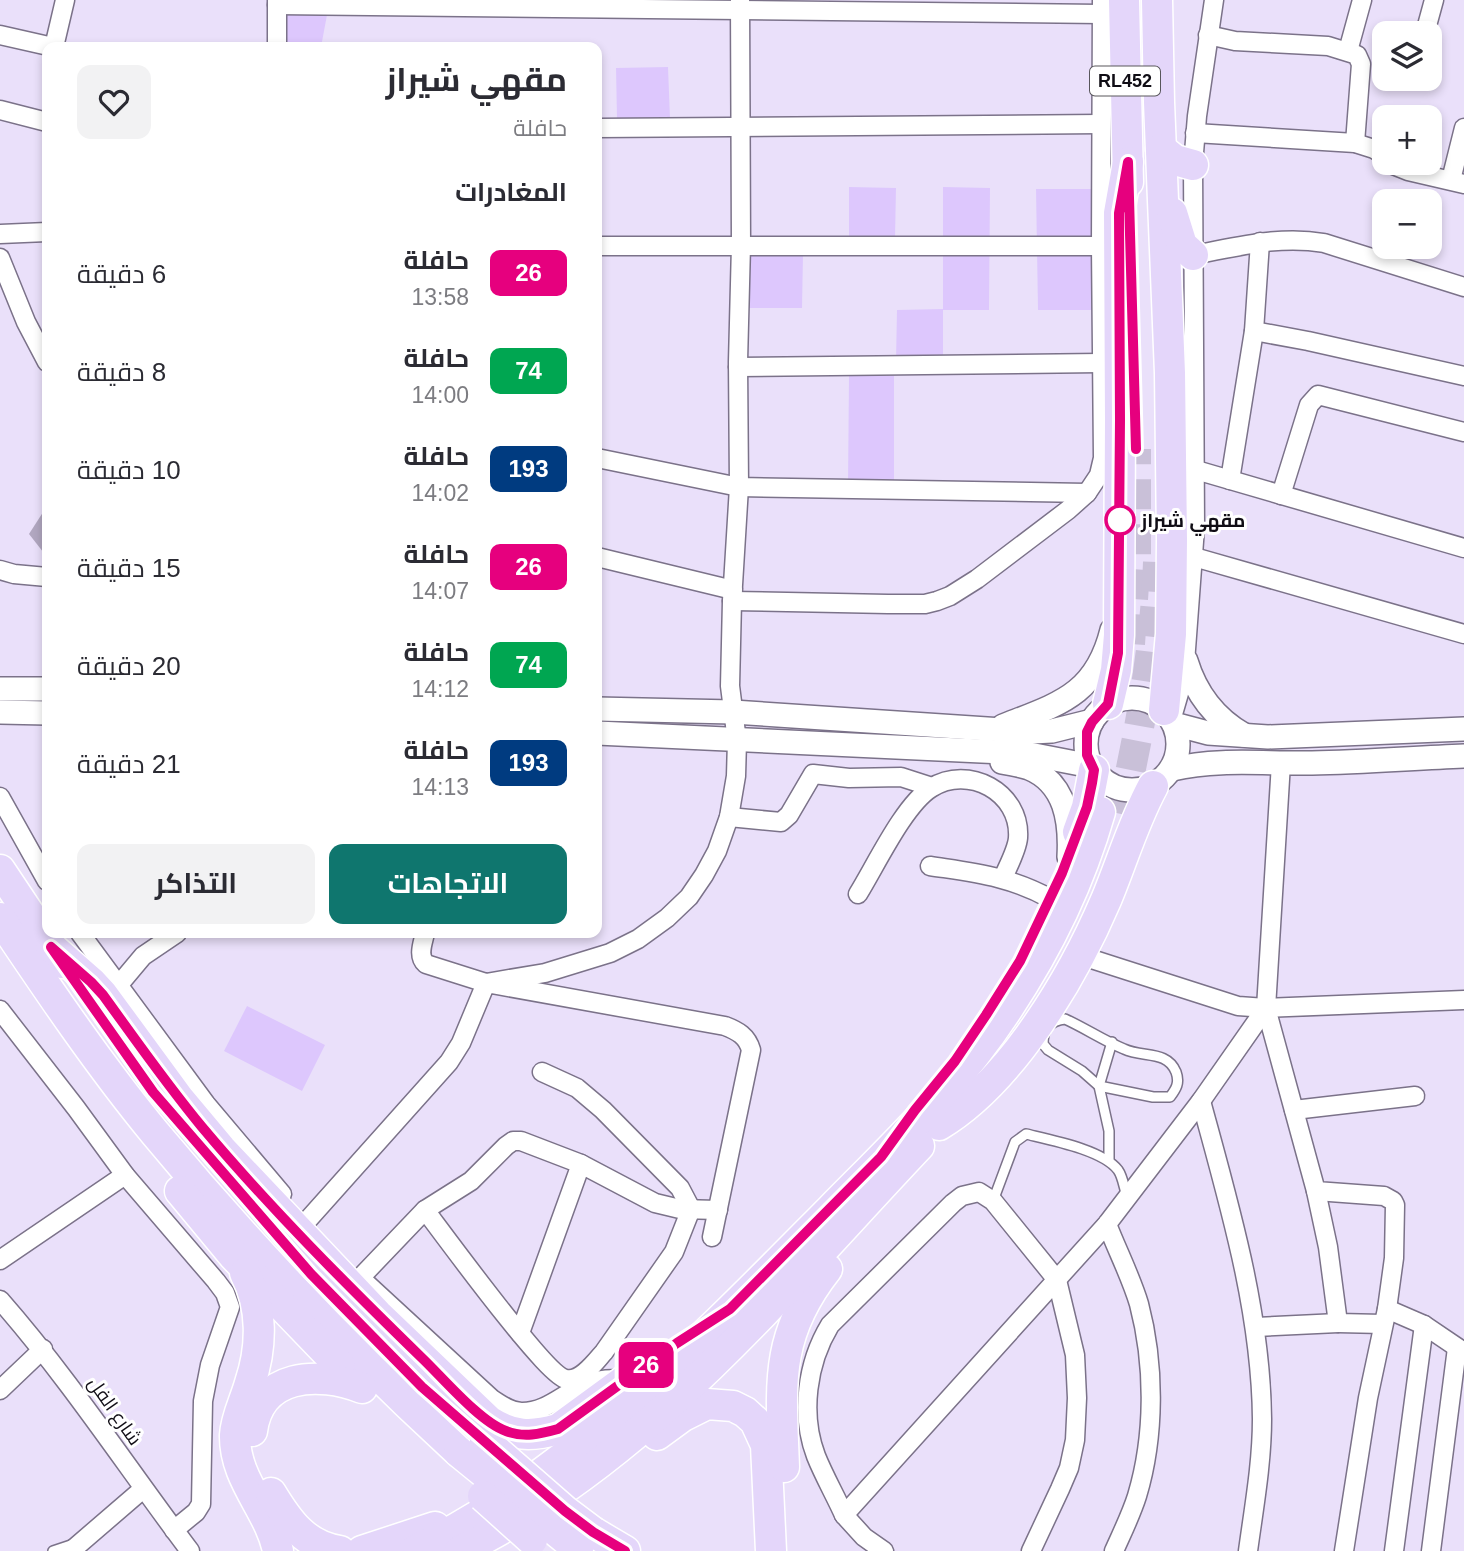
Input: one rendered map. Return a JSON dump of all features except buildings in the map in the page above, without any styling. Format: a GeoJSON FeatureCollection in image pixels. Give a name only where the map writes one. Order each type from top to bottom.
{"type":"FeatureCollection","features":[{"type":"Feature","properties":{"kind":"highway","name":"RL452"},"geometry":{"type":"LineString","coordinates":[[1109,5],[1128,162],[1146,449],[1143,0]]}},
{"type":"Feature","properties":{"kind":"highway"},"geometry":{"type":"LineString","coordinates":[[1157,0],[1170,373],[1170,717]]}},
{"type":"Feature","properties":{"kind":"highway"},"geometry":{"type":"LineString","coordinates":[[1161,149],[1175,160],[1193,165]]}},
{"type":"Feature","properties":{"kind":"highway"},"geometry":{"type":"LineString","coordinates":[[1100,713],[1118,653],[1119,213],[1128,162]]}},
{"type":"Feature","properties":{"kind":"highway"},"geometry":{"type":"LineString","coordinates":[[1164,201],[1174,217],[1182,245],[1193,255]]}},
{"type":"Feature","properties":{"kind":"highway"},"geometry":{"type":"LineString","coordinates":[[787,1551],[781,1384],[785,1351],[796,1319],[811,1289],[885,1196],[895,1156],[1020,961],[1069,857],[1087,807],[1093,768]]}},
{"type":"Feature","properties":{"kind":"highway"},"geometry":{"type":"LineString","coordinates":[[414,1551],[482,1513],[583,1442],[619,1413],[895,1156],[980,1096],[1002,1071],[1048,1007],[1079,955],[1106,900],[1138,815],[1162,778]]}},
{"type":"Feature","properties":{"kind":"highway"},"geometry":{"type":"LineString","coordinates":[[460,1551],[518,1519],[561,1491],[637,1433],[711,1365],[828,1246],[926,1112],[1007,1011],[1049,941],[1111,813],[1099,878],[1070,938],[1023,1019],[939,1125]]}},
{"type":"Feature","properties":{"kind":"highway"},"geometry":{"type":"LineString","coordinates":[[0,870],[42,933]]}},
{"type":"Feature","properties":{"kind":"highway"},"geometry":{"type":"LineString","coordinates":[[0,918],[67,1017],[155,1133],[237,1228],[366,1366],[464,1453],[584,1544],[619,1551]]}},
{"type":"Feature","properties":{"kind":"highway"},"geometry":{"type":"LineString","coordinates":[[45,938],[153,1092],[311,1274],[422,1387],[464,1453],[539,1546]]}},
{"type":"Feature","properties":{"kind":"highway"},"geometry":{"type":"LineString","coordinates":[[51,947],[103,995],[180,1100],[240,1169],[378,1315],[489,1421],[504,1431],[522,1435],[558,1429],[677,1343],[730,1309]]}},
{"type":"Feature","properties":{"kind":"highway"},"geometry":{"type":"LineString","coordinates":[[155,1133],[177,1186],[233,1255],[362,1388]]}},
{"type":"Feature","properties":{"kind":"highway"},"geometry":{"type":"LineString","coordinates":[[233,1255],[246,1275],[255,1298],[259,1322],[255,1366],[238,1418],[236,1450],[249,1491],[269,1523],[278,1551]]}},
{"type":"Feature","properties":{"kind":"highway"},"geometry":{"type":"LineString","coordinates":[[340,1551],[317,1544],[304,1536],[283,1512],[259,1473],[253,1457],[253,1423],[259,1407],[270,1394],[283,1384],[303,1378],[323,1377],[343,1381],[362,1388],[464,1453]]}},
{"type":"Feature","properties":{"kind":"highway"},"geometry":{"type":"LineString","coordinates":[[493,1551],[518,1532],[561,1491],[600,1477],[695,1410],[707,1405],[733,1406],[755,1421],[766,1445],[771,1551]]}},
{"type":"Feature","properties":{"kind":"highway"},"geometry":{"type":"LineString","coordinates":[[362,1551],[482,1513]]}},
{"type":"Feature","properties":{"kind":"highway"},"geometry":{"type":"LineString","coordinates":[[584,1544],[625,1551]]}},
{"type":"Feature","properties":{"kind":"street"},"geometry":{"type":"LineString","coordinates":[[54,42],[65,0]]}},
{"type":"Feature","properties":{"kind":"street"},"geometry":{"type":"LineString","coordinates":[[1162,778],[1179,747],[1170,717],[1181,691],[1194,557],[1196,470],[1193,165],[1214,0]]}},
{"type":"Feature","properties":{"kind":"street"},"geometry":{"type":"LineString","coordinates":[[1348,51],[1362,0]]}},
{"type":"Feature","properties":{"kind":"street"},"geometry":{"type":"LineString","coordinates":[[1428,21],[1434,0]]}},
{"type":"Feature","properties":{"kind":"street"},"geometry":{"type":"LineString","coordinates":[[277,42],[277,3],[1109,5],[1101,124],[1101,363],[1104,458],[1099,475],[1087,493],[1069,510],[977,579],[950,596],[925,604],[733,596],[602,558]]}},
{"type":"Feature","properties":{"kind":"street"},"geometry":{"type":"LineString","coordinates":[[486,983],[545,973],[610,953],[638,939],[667,918],[689,897],[717,851],[729,817],[736,776],[737,741],[730,686],[740,487],[740,5]]}},
{"type":"Feature","properties":{"kind":"street"},"geometry":{"type":"LineString","coordinates":[[0,36],[42,45]]}},
{"type":"Feature","properties":{"kind":"street"},"geometry":{"type":"LineString","coordinates":[[1208,36],[1234,41],[1328,46],[1357,55],[1361,64],[1354,143]]}},
{"type":"Feature","properties":{"kind":"street"},"geometry":{"type":"LineString","coordinates":[[0,110],[42,121]]}},
{"type":"Feature","properties":{"kind":"street"},"geometry":{"type":"LineString","coordinates":[[602,128],[1101,124]]}},
{"type":"Feature","properties":{"kind":"street"},"geometry":{"type":"LineString","coordinates":[[1426,175],[1457,182],[1464,128]]}},
{"type":"Feature","properties":{"kind":"street"},"geometry":{"type":"LineString","coordinates":[[1195,133],[1354,143],[1372,148]]}},
{"type":"Feature","properties":{"kind":"street"},"geometry":{"type":"LineString","coordinates":[[0,234],[42,232]]}},
{"type":"Feature","properties":{"kind":"street"},"geometry":{"type":"LineString","coordinates":[[1193,255],[1290,239],[1324,243],[1464,287]]}},
{"type":"Feature","properties":{"kind":"street"},"geometry":{"type":"LineString","coordinates":[[1230,480],[1254,331],[1260,242]]}},
{"type":"Feature","properties":{"kind":"street"},"geometry":{"type":"LineString","coordinates":[[602,246],[1101,246]]}},
{"type":"Feature","properties":{"kind":"street"},"geometry":{"type":"LineString","coordinates":[[0,258],[26,322],[42,352]]}},
{"type":"Feature","properties":{"kind":"street"},"geometry":{"type":"LineString","coordinates":[[1254,331],[1464,376]]}},
{"type":"Feature","properties":{"kind":"street"},"geometry":{"type":"LineString","coordinates":[[738,367],[1101,363]]}},
{"type":"Feature","properties":{"kind":"street"},"geometry":{"type":"LineString","coordinates":[[1281,495],[1309,405],[1318,395],[1464,432]]}},
{"type":"Feature","properties":{"kind":"street"},"geometry":{"type":"LineString","coordinates":[[602,459],[740,487],[1087,493]]}},
{"type":"Feature","properties":{"kind":"street"},"geometry":{"type":"LineString","coordinates":[[1196,470],[1464,548]]}},
{"type":"Feature","properties":{"kind":"street"},"geometry":{"type":"LineString","coordinates":[[1194,557],[1464,634]]}},
{"type":"Feature","properties":{"kind":"street"},"geometry":{"type":"LineString","coordinates":[[0,570],[42,577]]}},
{"type":"Feature","properties":{"kind":"street"},"geometry":{"type":"LineString","coordinates":[[993,729],[1042,713],[1081,687],[1105,653],[1119,603]]}},
{"type":"Feature","properties":{"kind":"street"},"geometry":{"type":"LineString","coordinates":[[1185,661],[1207,706],[1232,728],[1247,736]]}},
{"type":"Feature","properties":{"kind":"street"},"geometry":{"type":"LineString","coordinates":[[0,689],[42,689]]}},
{"type":"Feature","properties":{"kind":"street"},"geometry":{"type":"LineString","coordinates":[[602,709],[733,712],[1032,732],[1052,731],[1131,698],[1143,699],[1170,717],[1208,733],[1289,737],[1464,729]]}},
{"type":"Feature","properties":{"kind":"street"},"geometry":{"type":"LineString","coordinates":[[0,712],[42,713]]}},
{"type":"Feature","properties":{"kind":"street"},"geometry":{"type":"LineString","coordinates":[[1100,713],[1086,744],[1093,768],[1103,780],[1114,787],[1127,790],[1140,790],[1162,778],[1226,761],[1281,763],[1464,756]]}},
{"type":"Feature","properties":{"kind":"street"},"geometry":{"type":"LineString","coordinates":[[602,733],[1024,753],[1093,768]]}},
{"type":"Feature","properties":{"kind":"street"},"geometry":{"type":"LineString","coordinates":[[961,778],[970,751]]}},
{"type":"Feature","properties":{"kind":"street"},"geometry":{"type":"LineString","coordinates":[[970,751],[1029,768],[1052,784],[1059,792],[1068,817],[1069,857]]}},
{"type":"Feature","properties":{"kind":"street"},"geometry":{"type":"LineString","coordinates":[[1281,763],[1266,1008],[1316,1191],[1330,1257],[1338,1323]]}},
{"type":"Feature","properties":{"kind":"street"},"geometry":{"type":"LineString","coordinates":[[729,817],[781,822],[789,816],[813,774],[849,778],[901,777],[932,787]]}},
{"type":"Feature","properties":{"kind":"street"},"geometry":{"type":"LineString","coordinates":[[858,894],[913,803],[932,787],[961,778],[986,784],[1006,798],[1016,817],[1018,839],[1003,878]]}},
{"type":"Feature","properties":{"kind":"street"},"geometry":{"type":"LineString","coordinates":[[0,797],[42,872]]}},
{"type":"Feature","properties":{"kind":"street"},"geometry":{"type":"LineString","coordinates":[[930,866],[1003,878],[1027,886],[1051,899]]}},
{"type":"Feature","properties":{"kind":"street"},"geometry":{"type":"LineString","coordinates":[[83,938],[206,1104],[306,1222],[360,1278],[492,1399],[510,1410],[522,1412],[535,1410],[597,1380],[625,1381]]}},
{"type":"Feature","properties":{"kind":"street"},"geometry":{"type":"LineString","coordinates":[[117,987],[143,956],[170,938]]}},
{"type":"Feature","properties":{"kind":"street"},"geometry":{"type":"LineString","coordinates":[[424,938],[422,961],[486,983],[725,1026],[749,1041],[751,1050],[712,1237]]}},
{"type":"Feature","properties":{"kind":"street"},"geometry":{"type":"LineString","coordinates":[[1079,955],[1238,1006],[1266,1008],[1464,1000]]}},
{"type":"Feature","properties":{"kind":"street"},"geometry":{"type":"LineString","coordinates":[[306,1222],[449,1062],[461,1043],[486,983]]}},
{"type":"Feature","properties":{"kind":"street"},"geometry":{"type":"LineString","coordinates":[[844,1515],[1107,1224],[1201,1101],[1266,1008]]}},
{"type":"Feature","properties":{"kind":"street"},"geometry":{"type":"LineString","coordinates":[[3,1019],[37,1056],[125,1175],[216,1281],[225,1293],[230,1307],[210,1365],[203,1401],[201,1504],[196,1512],[174,1530]]}},
{"type":"Feature","properties":{"kind":"street"},"geometry":{"type":"LineString","coordinates":[[425,1210],[520,1333],[557,1376],[570,1380],[591,1367],[661,1274],[674,1252],[691,1209],[680,1188],[603,1110],[577,1088],[542,1072]]}},
{"type":"Feature","properties":{"kind":"street"},"geometry":{"type":"LineString","coordinates":[[1294,1110],[1415,1096]]}},
{"type":"Feature","properties":{"kind":"street"},"geometry":{"type":"LineString","coordinates":[[1201,1101],[1224,1186],[1256,1327],[1262,1417],[1261,1447],[1248,1551]]}},
{"type":"Feature","properties":{"kind":"street"},"geometry":{"type":"LineString","coordinates":[[360,1278],[425,1210],[471,1181],[513,1141],[521,1141],[581,1164],[655,1203],[718,1210]]}},
{"type":"Feature","properties":{"kind":"street"},"geometry":{"type":"LineString","coordinates":[[520,1333],[581,1164]]}},
{"type":"Feature","properties":{"kind":"street"},"geometry":{"type":"LineString","coordinates":[[0,1260],[125,1175]]}},
{"type":"Feature","properties":{"kind":"street"},"geometry":{"type":"LineString","coordinates":[[1316,1191],[1384,1196],[1395,1205],[1394,1258],[1364,1420],[1344,1551]]}},
{"type":"Feature","properties":{"kind":"street"},"geometry":{"type":"LineString","coordinates":[[884,1551],[864,1537],[844,1515],[815,1454],[810,1433],[808,1391],[813,1364],[820,1341],[830,1325],[953,1203],[962,1196],[979,1192],[993,1201],[1057,1280],[1075,1355],[1075,1440],[1069,1468],[1031,1551]]}},
{"type":"Feature","properties":{"kind":"street"},"geometry":{"type":"LineString","coordinates":[[1107,1224],[1138,1303],[1145,1337],[1150,1398],[1147,1450],[1142,1475],[1136,1499],[1114,1551]]}},
{"type":"Feature","properties":{"kind":"street","name":"شارع الفل"},"geometry":{"type":"LineString","coordinates":[[0,1300],[43,1349],[190,1551]]}},
{"type":"Feature","properties":{"kind":"street"},"geometry":{"type":"LineString","coordinates":[[1256,1327],[1338,1323],[1385,1317],[1423,1325],[1461,1350],[1431,1551]]}},
{"type":"Feature","properties":{"kind":"street"},"geometry":{"type":"LineString","coordinates":[[1394,1551],[1423,1325]]}},
{"type":"Feature","properties":{"kind":"street"},"geometry":{"type":"LineString","coordinates":[[0,1390],[43,1349]]}},
{"type":"Feature","properties":{"kind":"street"},"geometry":{"type":"LineString","coordinates":[[76,1547],[143,1489]]}},
{"type":"Feature","properties":{"kind":"lane"},"geometry":{"type":"LineString","coordinates":[[1065,1018],[1125,1050],[1161,1056],[1172,1063],[1179,1079],[1177,1088],[1170,1097],[1153,1097],[1099,1086],[1043,1044],[1046,1027],[1054,1020],[1065,1018]]}},
{"type":"Feature","properties":{"kind":"lane"},"geometry":{"type":"LineString","coordinates":[[1109,1161],[1109,1131],[1099,1086],[1112,1042]]}},
{"type":"Feature","properties":{"kind":"lane"},"geometry":{"type":"LineString","coordinates":[[993,1201],[1015,1142],[1026,1134],[1065,1144],[1109,1161],[1120,1172],[1127,1198]]}},
{"type":"Feature","properties":{"kind":"lane"},"geometry":{"type":"LineString","coordinates":[[53,1551],[76,1547]]}},
{"type":"Feature","properties":{"kind":"shaded area"},"geometry":{"type":"Polygon","coordinates":[[[280,0],[357,14],[327,15],[322,42],[281,42],[280,0]]]}},
{"type":"Feature","properties":{"kind":"shaded area"},"geometry":{"type":"Polygon","coordinates":[[[668,67],[670,118],[617,119],[616,68],[668,67]]]}},
{"type":"Feature","properties":{"kind":"shaded area"},"geometry":{"type":"Polygon","coordinates":[[[849,187],[896,188],[895,239],[849,239],[849,187]]]}},
{"type":"Feature","properties":{"kind":"shaded area"},"geometry":{"type":"Polygon","coordinates":[[[943,187],[990,188],[989,310],[943,310],[943,361],[896,361],[897,310],[943,309],[943,187]]]}},
{"type":"Feature","properties":{"kind":"shaded area"},"geometry":{"type":"Polygon","coordinates":[[[1036,189],[1094,189],[1095,310],[1038,310],[1036,189]]]}},
{"type":"Feature","properties":{"kind":"shaded area"},"geometry":{"type":"Polygon","coordinates":[[[747,254],[803,255],[802,308],[747,308],[747,254]]]}},
{"type":"Feature","properties":{"kind":"shaded area"},"geometry":{"type":"Polygon","coordinates":[[[849,376],[894,376],[894,484],[848,484],[849,376]]]}},
{"type":"Feature","properties":{"kind":"shaded area"},"geometry":{"type":"Polygon","coordinates":[[[247,1006],[325,1045],[302,1091],[224,1051],[247,1006]]]}},
{"type":"Feature","properties":{"kind":"tunnel"},"geometry":{"type":"LineString","coordinates":[[1130,644],[1136,555],[1136,449]]}},
{"type":"Feature","properties":{"kind":"tunnel"},"geometry":{"type":"LineString","coordinates":[[1121,814],[1146,689],[1158,562]]}},
{"type":"Feature","properties":{"kind":"bus line","name":"26"},"geometry":{"type":"LineString","coordinates":[[625,1551],[565,1511],[422,1387],[311,1274],[153,1092],[51,947],[103,995],[221,1149],[378,1315],[475,1409],[504,1431],[522,1435],[558,1429],[650,1361],[730,1309],[881,1157],[968,1043],[1020,961],[1051,899],[1087,807],[1094,770],[1087,755],[1087,732],[1099,712],[1108,704],[1118,653],[1119,213],[1128,162],[1136,449]]}},
{"type":"Feature","properties":{"kind":"place","name":"مقهي شيراز"},"geometry":{"type":"Point","coordinates":[1120,520]}}]}
